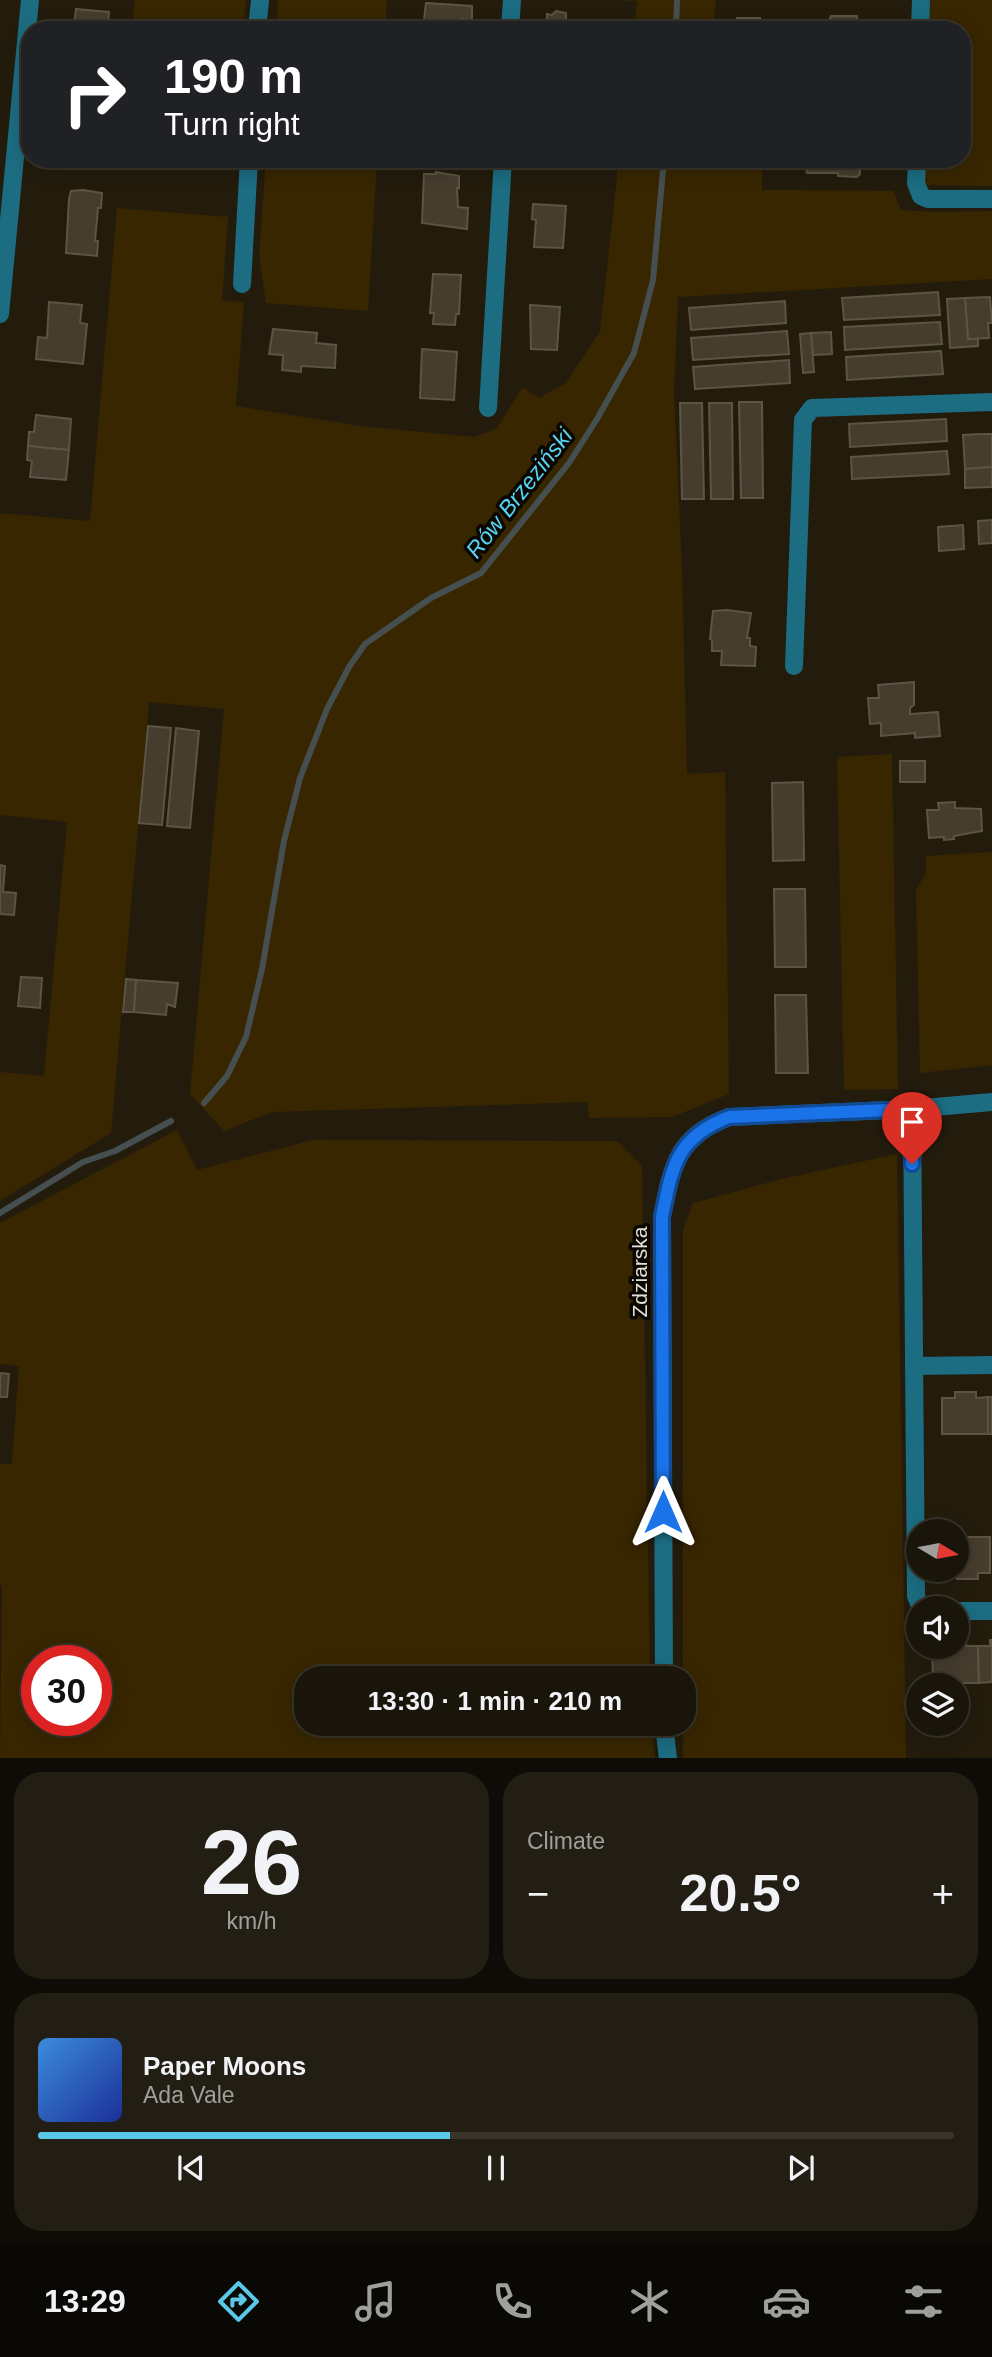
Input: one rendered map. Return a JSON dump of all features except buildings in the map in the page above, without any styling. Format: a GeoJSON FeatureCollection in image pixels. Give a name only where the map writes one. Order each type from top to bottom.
{"type":"FeatureCollection","features":[{"type":"Feature","properties":{"kind":"street"},"geometry":{"type":"LineString","coordinates":[[28,21],[30,0]]}},
{"type":"Feature","properties":{"kind":"street"},"geometry":{"type":"LineString","coordinates":[[258,21],[260,0]]}},
{"type":"Feature","properties":{"kind":"street"},"geometry":{"type":"LineString","coordinates":[[511,21],[512,0]]}},
{"type":"Feature","properties":{"kind":"street"},"geometry":{"type":"LineString","coordinates":[[920,21],[921,0]]}},
{"type":"Feature","properties":{"kind":"street"},"geometry":{"type":"LineString","coordinates":[[0,314],[21,94]]}},
{"type":"Feature","properties":{"kind":"street"},"geometry":{"type":"LineString","coordinates":[[242,284],[248,168]]}},
{"type":"Feature","properties":{"kind":"street"},"geometry":{"type":"LineString","coordinates":[[488,408],[502,168]]}},
{"type":"Feature","properties":{"kind":"street"},"geometry":{"type":"LineString","coordinates":[[917,168],[916,183],[921,196],[928,199],[992,199]]}},
{"type":"Feature","properties":{"kind":"street"},"geometry":{"type":"LineString","coordinates":[[794,666],[803,420],[812,408],[992,402]]}},
{"type":"Feature","properties":{"kind":"street","name":"Zdziarska"},"geometry":{"type":"LineString","coordinates":[[664,1666],[662,1217],[672,1172],[683,1147],[707,1125],[729,1117],[912,1109],[992,1102]]}},
{"type":"Feature","properties":{"kind":"street"},"geometry":{"type":"LineString","coordinates":[[912,1109],[916,1596]]}},
{"type":"Feature","properties":{"kind":"street"},"geometry":{"type":"LineString","coordinates":[[914,1366],[992,1365]]}},
{"type":"Feature","properties":{"kind":"street"},"geometry":{"type":"LineString","coordinates":[[969,1611],[992,1611]]}},
{"type":"Feature","properties":{"kind":"street"},"geometry":{"type":"LineString","coordinates":[[665,1736],[668,1758]]}},
{"type":"Feature","properties":{"kind":"shaded area"},"geometry":{"type":"Polygon","coordinates":[[[135,0],[246,0],[244,21],[133,21],[135,0]]]}},
{"type":"Feature","properties":{"kind":"shaded area"},"geometry":{"type":"Polygon","coordinates":[[[278,0],[387,0],[386,21],[277,21],[278,0]]]}},
{"type":"Feature","properties":{"kind":"shaded area"},"geometry":{"type":"Polygon","coordinates":[[[611,0],[716,0],[713,21],[635,21],[637,1],[611,0]]]}},
{"type":"Feature","properties":{"kind":"shaded area"},"geometry":{"type":"Polygon","coordinates":[[[928,0],[992,0],[992,186],[925,185],[925,168],[971,168],[971,21],[927,21],[928,0]]]}},
{"type":"Feature","properties":{"kind":"shaded area"},"geometry":{"type":"Polygon","coordinates":[[[265,168],[376,168],[368,311],[266,303],[259,255],[265,168]]]}},
{"type":"Feature","properties":{"kind":"shaded area"},"geometry":{"type":"Polygon","coordinates":[[[618,168],[762,168],[762,190],[893,191],[901,210],[992,211],[992,279],[678,297],[674,392],[687,774],[725,772],[729,1094],[672,1117],[589,1118],[587,1102],[272,1112],[224,1131],[190,1094],[224,709],[149,702],[111,1133],[0,1201],[0,1072],[44,1076],[67,822],[0,815],[0,513],[90,521],[117,208],[228,217],[222,301],[244,302],[236,406],[360,426],[475,437],[497,428],[523,387],[539,398],[566,383],[600,331],[618,168]]]}},
{"type":"Feature","properties":{"kind":"shaded area"},"geometry":{"type":"Polygon","coordinates":[[[892,754],[898,1089],[844,1090],[837,757],[892,754]]]}},
{"type":"Feature","properties":{"kind":"shaded area"},"geometry":{"type":"Polygon","coordinates":[[[992,852],[992,1065],[920,1073],[916,890],[926,873],[926,856],[992,852]]]}},
{"type":"Feature","properties":{"kind":"shaded area"},"geometry":{"type":"Polygon","coordinates":[[[177,1130],[197,1170],[313,1140],[617,1141],[642,1166],[650,1666],[294,1666],[294,1736],[652,1736],[655,1758],[0,1758],[0,1464],[12,1464],[19,1366],[0,1364],[0,1223],[177,1130]]]}},
{"type":"Feature","properties":{"kind":"shaded area"},"geometry":{"type":"Polygon","coordinates":[[[897,1154],[906,1758],[683,1758],[683,1736],[696,1736],[696,1666],[683,1666],[683,1230],[693,1203],[781,1179],[897,1154]]]}},
{"type":"Feature","properties":{"kind":"waterway","name":"Rów Brzeziński"},"geometry":{"type":"LineString","coordinates":[[676,21],[677,0]]}},
{"type":"Feature","properties":{"kind":"waterway","name":"Rów Brzeziński"},"geometry":{"type":"LineString","coordinates":[[204,1103],[227,1076],[246,1037],[262,969],[284,841],[300,778],[327,709],[349,667],[365,644],[431,598],[481,573],[569,463],[597,419],[634,353],[653,280],[663,168]]}},
{"type":"Feature","properties":{"kind":"waterway","name":"Rów Brzeziński"},"geometry":{"type":"LineString","coordinates":[[0,1213],[83,1162],[115,1151],[171,1121]]}},
{"type":"Feature","properties":{"kind":"route"},"geometry":{"type":"LineString","coordinates":[[663,1512],[662,1217],[672,1172],[683,1147],[707,1125],[729,1117],[912,1109],[912,1164]]}}]}
